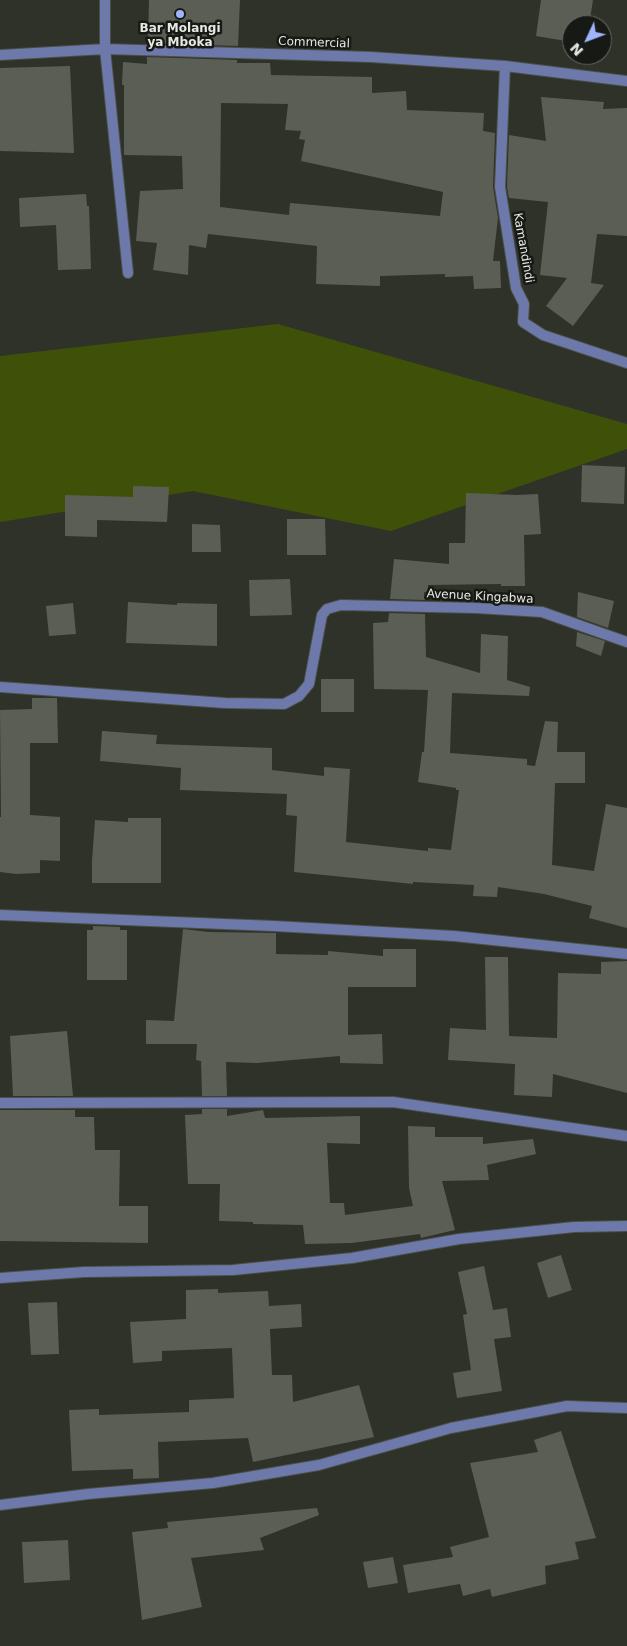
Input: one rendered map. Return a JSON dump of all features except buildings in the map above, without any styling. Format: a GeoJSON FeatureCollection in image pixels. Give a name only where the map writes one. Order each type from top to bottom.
{"type":"FeatureCollection","features":[{"type":"Feature","properties":{"kind":"street"},"geometry":{"type":"LineString","coordinates":[[105,0],[105,49],[128,273]]}},
{"type":"Feature","properties":{"kind":"street","name":"Commercial"},"geometry":{"type":"LineString","coordinates":[[0,55],[105,49],[371,57],[505,66],[627,81]]}},
{"type":"Feature","properties":{"kind":"street","name":"Kamandindi"},"geometry":{"type":"LineString","coordinates":[[505,66],[500,187],[516,288],[524,304],[524,322],[543,335],[627,363]]}},
{"type":"Feature","properties":{"kind":"street","name":"Avenue Kingabwa"},"geometry":{"type":"LineString","coordinates":[[0,687],[225,703],[284,704],[299,696],[309,684],[322,615],[327,609],[341,604],[542,612],[627,642]]}},
{"type":"Feature","properties":{"kind":"street"},"geometry":{"type":"LineString","coordinates":[[0,915],[274,926],[454,936],[627,954]]}},
{"type":"Feature","properties":{"kind":"street"},"geometry":{"type":"LineString","coordinates":[[0,1103],[393,1102],[627,1136]]}},
{"type":"Feature","properties":{"kind":"street"},"geometry":{"type":"LineString","coordinates":[[0,1278],[84,1272],[233,1270],[352,1258],[459,1239],[574,1227],[627,1226]]}},
{"type":"Feature","properties":{"kind":"street"},"geometry":{"type":"LineString","coordinates":[[0,1505],[88,1494],[212,1483],[319,1465],[451,1428],[567,1406],[627,1408]]}},
{"type":"Feature","properties":{"kind":"green space"},"geometry":{"type":"Polygon","coordinates":[[[278,324],[627,424],[627,449],[391,531],[193,491],[0,522],[0,356],[278,324]]]}},
{"type":"Feature","properties":{"kind":"place","name":"Bar Molangi ya Mboka"},"geometry":{"type":"Point","coordinates":[180,14]}}]}
